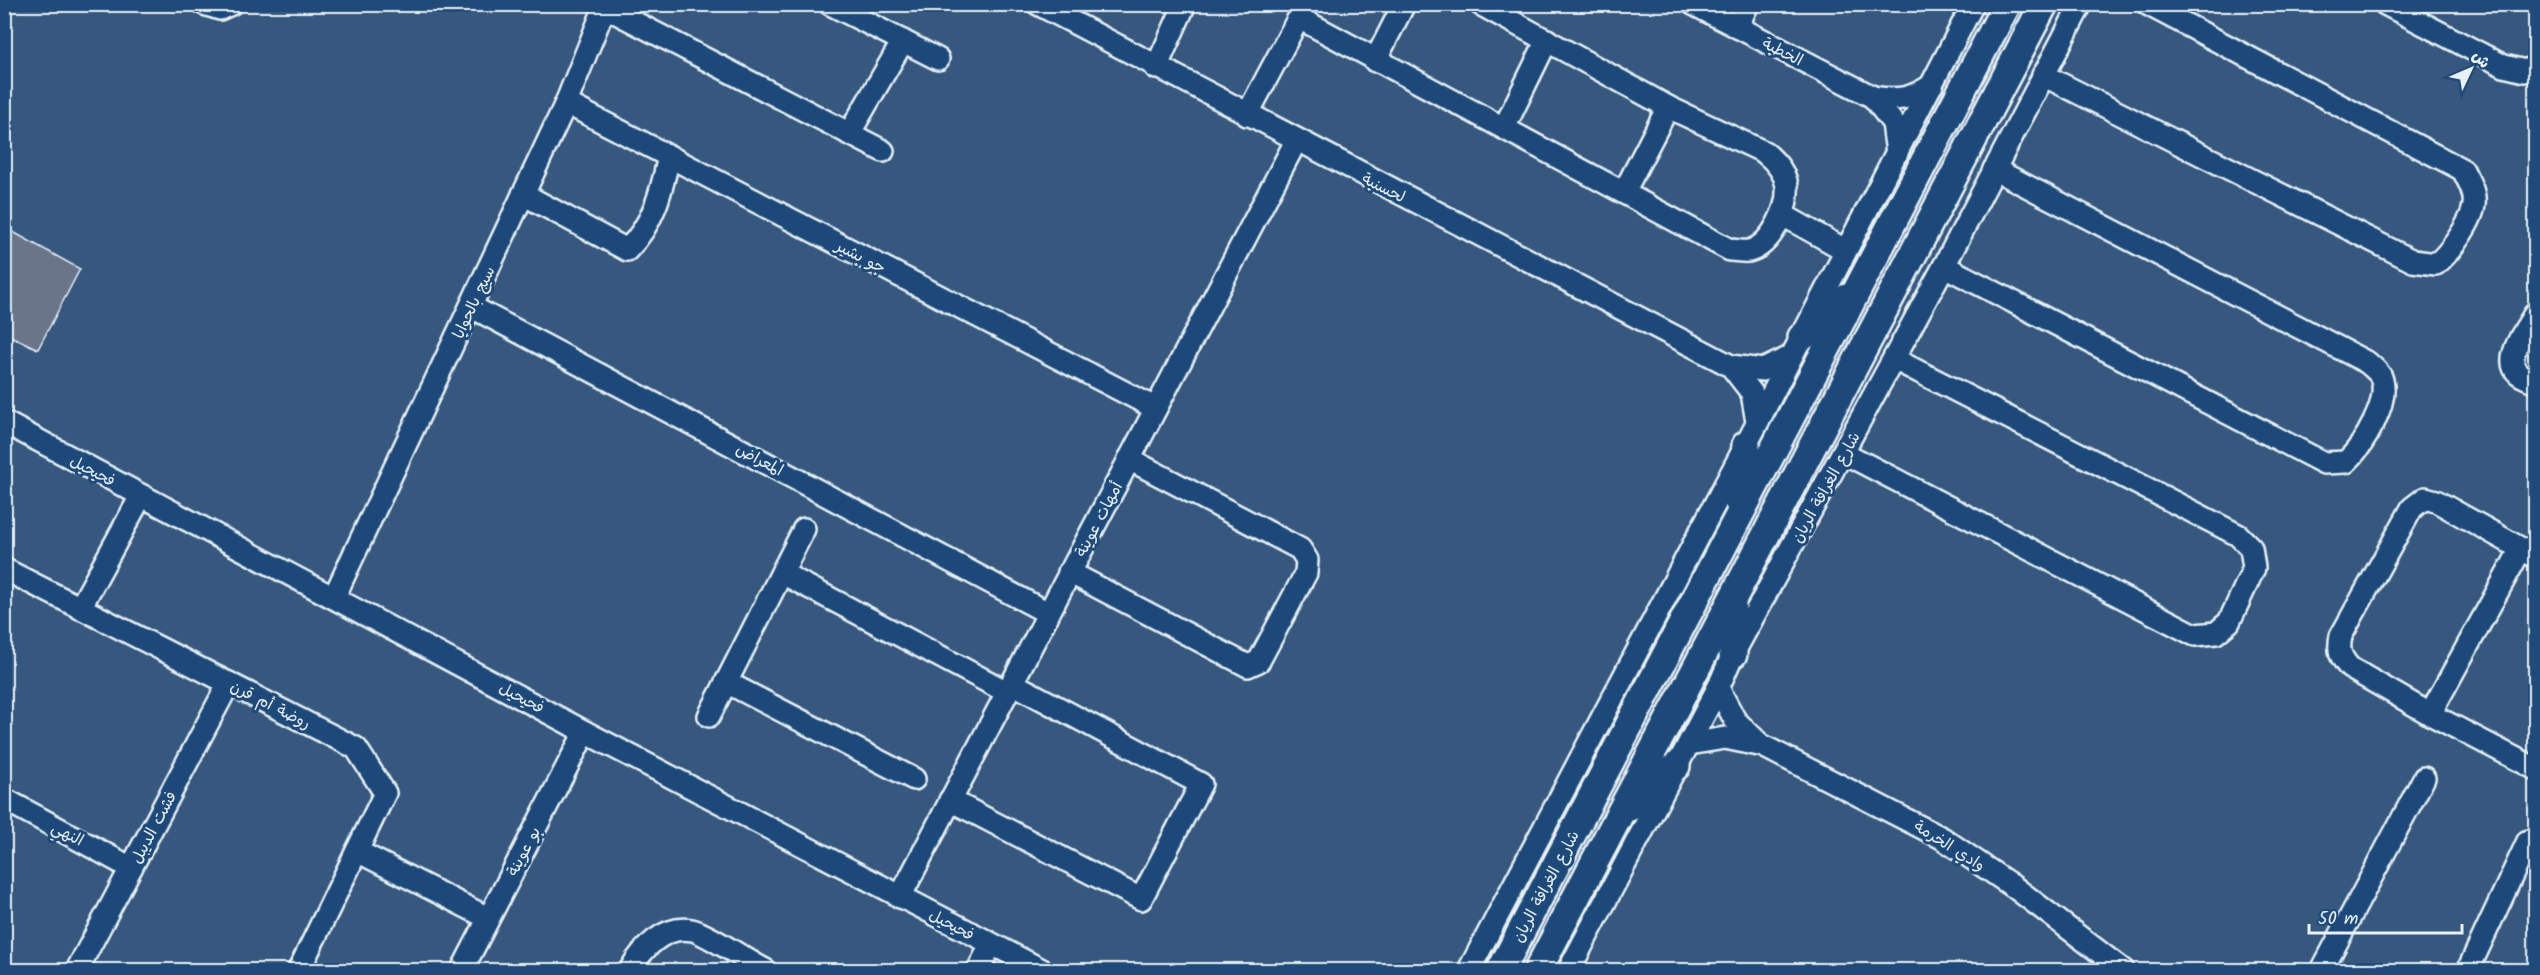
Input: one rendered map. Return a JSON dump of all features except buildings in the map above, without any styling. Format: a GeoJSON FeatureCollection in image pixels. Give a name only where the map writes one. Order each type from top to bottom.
{"type":"FeatureCollection","features":[{"type":"Feature","properties":{"kind":"main road","name":"شارع الغرافة الريان"},"geometry":{"type":"LineString","coordinates":[[1501,970],[2007,4]]}},
{"type":"Feature","properties":{"kind":"main road","name":"شارع الغرافة الريان"},"geometry":{"type":"LineString","coordinates":[[1538,970],[2044,4]]}},
{"type":"Feature","properties":{"kind":"main road"},"geometry":{"type":"LineString","coordinates":[[1796,347],[1860,287]]}},
{"type":"Feature","properties":{"kind":"main road"},"geometry":{"type":"LineString","coordinates":[[1737,519],[1751,433]]}},
{"type":"Feature","properties":{"kind":"main road"},"geometry":{"type":"LineString","coordinates":[[1732,598],[1734,654]]}},
{"type":"Feature","properties":{"kind":"main road"},"geometry":{"type":"LineString","coordinates":[[1618,818],[1682,755]]}},
{"type":"Feature","properties":{"kind":"street"},"geometry":{"type":"LineString","coordinates":[[204,4],[220,9],[231,4]]}},
{"type":"Feature","properties":{"kind":"street"},"geometry":{"type":"LineString","coordinates":[[830,4],[938,59]]}},
{"type":"Feature","properties":{"kind":"street","name":"لحسنية"},"geometry":{"type":"LineString","coordinates":[[1038,4],[1156,68],[1731,366],[1763,370],[1796,347]]}},
{"type":"Feature","properties":{"kind":"street"},"geometry":{"type":"LineString","coordinates":[[1156,68],[1185,4]]}},
{"type":"Feature","properties":{"kind":"street"},"geometry":{"type":"LineString","coordinates":[[1375,61],[1404,4]]}},
{"type":"Feature","properties":{"kind":"street"},"geometry":{"type":"LineString","coordinates":[[1247,115],[1299,20],[1730,250],[1750,251],[1768,237],[1783,215],[1787,185],[1776,162],[1764,152],[1668,107],[1480,4]]}},
{"type":"Feature","properties":{"kind":"street","name":"الخطية"},"geometry":{"type":"LineString","coordinates":[[1693,4],[1873,98],[1903,100],[1914,97],[1932,84]]}},
{"type":"Feature","properties":{"kind":"street"},"geometry":{"type":"LineString","coordinates":[[1737,27],[1748,4]]}},
{"type":"Feature","properties":{"kind":"street","name":"شارع الغرافة الريان"},"geometry":{"type":"LineString","coordinates":[[1469,970],[1796,347],[1972,4]]}},
{"type":"Feature","properties":{"kind":"street","name":"شارع الغرافة الريان"},"geometry":{"type":"LineString","coordinates":[[1569,970],[1719,688],[1734,654],[1944,266],[2081,4]]}},
{"type":"Feature","properties":{"kind":"street"},"geometry":{"type":"LineString","coordinates":[[2043,75],[2413,261],[2436,264],[2449,254],[2474,207],[2473,190],[2463,170],[2147,4]]}},
{"type":"Feature","properties":{"kind":"street"},"geometry":{"type":"LineString","coordinates":[[2385,4],[2504,66],[2525,71],[2535,66]]}},
{"type":"Feature","properties":{"kind":"street"},"geometry":{"type":"LineString","coordinates":[[606,6],[883,152]]}},
{"type":"Feature","properties":{"kind":"street","name":"سيج بالحوايا"},"geometry":{"type":"LineString","coordinates":[[333,597],[472,307],[566,103],[606,6]]}},
{"type":"Feature","properties":{"kind":"street"},"geometry":{"type":"LineString","coordinates":[[1504,128],[1547,40]]}},
{"type":"Feature","properties":{"kind":"street"},"geometry":{"type":"LineString","coordinates":[[849,134],[903,41]]}},
{"type":"Feature","properties":{"kind":"street","name":"الخطية"},"geometry":{"type":"LineString","coordinates":[[1873,98],[1893,123],[1897,153]]}},
{"type":"Feature","properties":{"kind":"street","name":"جو بشير"},"geometry":{"type":"LineString","coordinates":[[566,103],[1155,408]]}},
{"type":"Feature","properties":{"kind":"street"},"geometry":{"type":"LineString","coordinates":[[1624,192],[1668,107]]}},
{"type":"Feature","properties":{"kind":"street","name":"أمهات عوينة"},"geometry":{"type":"LineString","coordinates":[[900,897],[1296,141]]}},
{"type":"Feature","properties":{"kind":"street"},"geometry":{"type":"LineString","coordinates":[[523,194],[627,250],[642,235],[657,206],[669,156]]}},
{"type":"Feature","properties":{"kind":"street"},"geometry":{"type":"LineString","coordinates":[[1944,266],[2324,463],[2346,462],[2361,447],[2384,397],[2381,376],[2368,363],[1994,169]]}},
{"type":"Feature","properties":{"kind":"street"},"geometry":{"type":"LineString","coordinates":[[1783,215],[1845,250]]}},
{"type":"Feature","properties":{"kind":"street","name":"المعراض"},"geometry":{"type":"LineString","coordinates":[[472,307],[1048,613]]}},
{"type":"Feature","properties":{"kind":"street"},"geometry":{"type":"LineString","coordinates":[[2535,312],[2513,355],[2513,364],[2517,372],[2535,382]]}},
{"type":"Feature","properties":{"kind":"street"},"geometry":{"type":"LineString","coordinates":[[1844,453],[2195,635],[2216,633],[2229,622],[2253,568],[2251,548],[2238,535],[1894,359]]}},
{"type":"Feature","properties":{"kind":"street","name":"لحسنية"},"geometry":{"type":"LineString","coordinates":[[1731,366],[1752,393],[1751,433]]}},
{"type":"Feature","properties":{"kind":"street","name":"فحيحيل"},"geometry":{"type":"LineString","coordinates":[[4,422],[585,732],[1042,970]]}},
{"type":"Feature","properties":{"kind":"street"},"geometry":{"type":"LineString","coordinates":[[1069,572],[1248,666],[1259,661],[1300,584],[1307,567],[1307,560],[1300,549],[1129,459]]}},
{"type":"Feature","properties":{"kind":"street"},"geometry":{"type":"LineString","coordinates":[[80,608],[141,496]]}},
{"type":"Feature","properties":{"kind":"street"},"geometry":{"type":"LineString","coordinates":[[2430,714],[2528,553],[2436,501],[2425,498],[2412,508],[2341,636],[2338,649],[2350,668],[2430,714],[2535,769]]}},
{"type":"Feature","properties":{"kind":"street"},"geometry":{"type":"LineString","coordinates":[[708,716],[804,529]]}},
{"type":"Feature","properties":{"kind":"street","name":"روضة أم قرن"},"geometry":{"type":"LineString","coordinates":[[4,569],[356,748],[385,793],[299,970]]}},
{"type":"Feature","properties":{"kind":"street"},"geometry":{"type":"LineString","coordinates":[[782,573],[1201,784],[1142,899],[951,800]]}},
{"type":"Feature","properties":{"kind":"street"},"geometry":{"type":"LineString","coordinates":[[726,682],[914,779]]}},
{"type":"Feature","properties":{"kind":"street","name":"فشت الديبل"},"geometry":{"type":"LineString","coordinates":[[77,970],[229,683]]}},
{"type":"Feature","properties":{"kind":"street","name":"وادي الخرمة"},"geometry":{"type":"LineString","coordinates":[[1719,688],[1735,720],[1761,745]]}},
{"type":"Feature","properties":{"kind":"street","name":"بو عوينة"},"geometry":{"type":"LineString","coordinates":[[462,970],[585,732]]}},
{"type":"Feature","properties":{"kind":"street","name":"وادي الخرمة"},"geometry":{"type":"LineString","coordinates":[[1682,755],[1725,738],[1761,745],[1942,838],[2014,887],[2123,970]]}},
{"type":"Feature","properties":{"kind":"street"},"geometry":{"type":"LineString","coordinates":[[2322,970],[2424,778]]}},
{"type":"Feature","properties":{"kind":"street","name":"النهي"},"geometry":{"type":"LineString","coordinates":[[4,799],[131,868]]}},
{"type":"Feature","properties":{"kind":"street"},"geometry":{"type":"LineString","coordinates":[[2468,970],[2528,841]]}},
{"type":"Feature","properties":{"kind":"street"},"geometry":{"type":"LineString","coordinates":[[357,851],[488,918]]}},
{"type":"Feature","properties":{"kind":"street"},"geometry":{"type":"LineString","coordinates":[[630,970],[639,954],[664,933],[692,930],[765,970]]}},
{"type":"Feature","properties":{"kind":"street"},"geometry":{"type":"LineString","coordinates":[[978,970],[991,945]]}}]}
